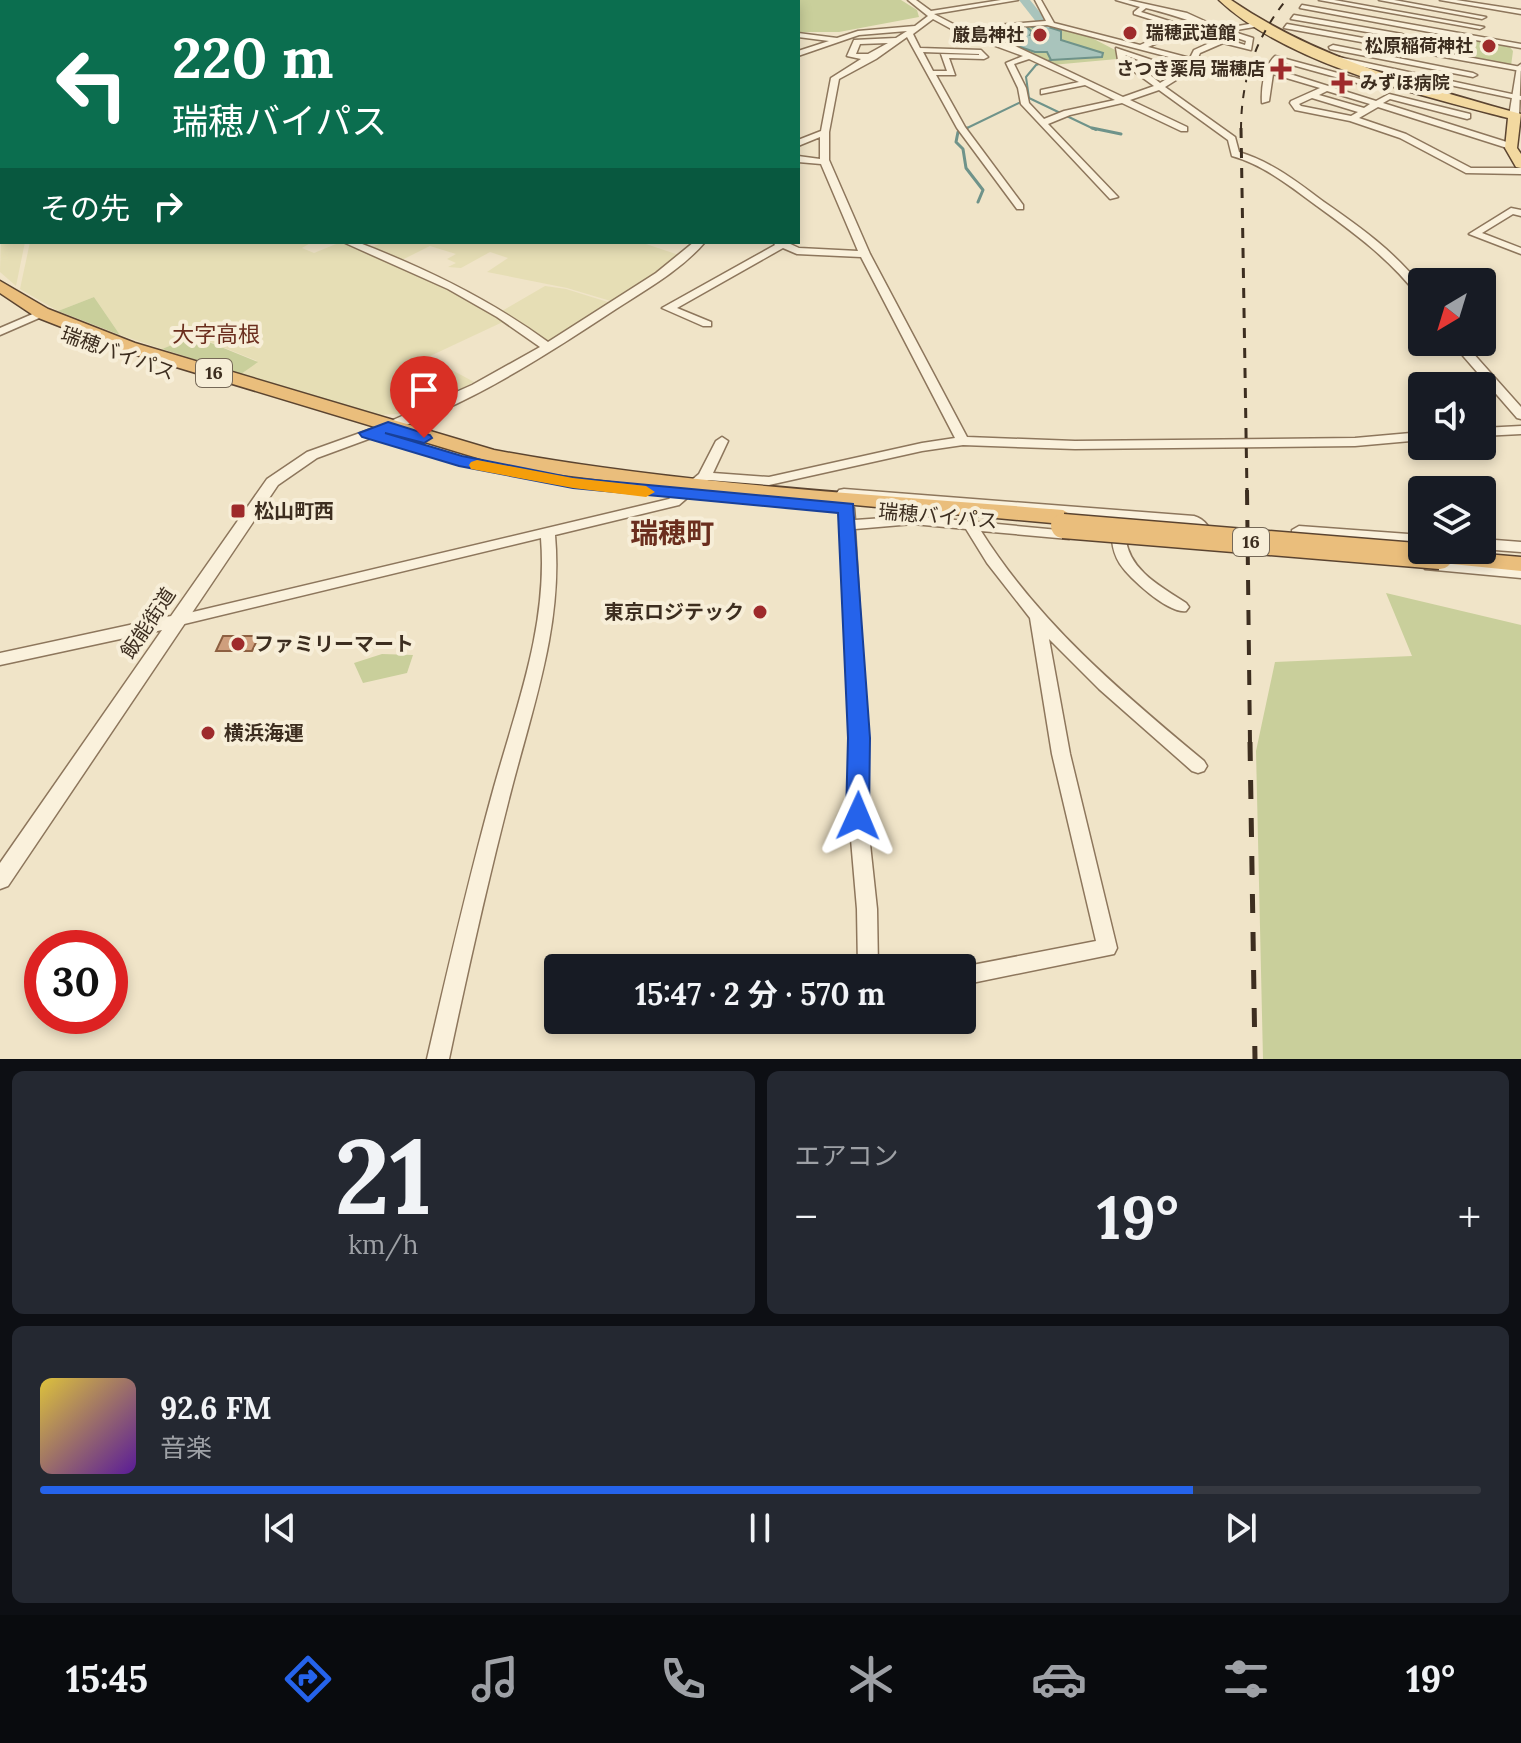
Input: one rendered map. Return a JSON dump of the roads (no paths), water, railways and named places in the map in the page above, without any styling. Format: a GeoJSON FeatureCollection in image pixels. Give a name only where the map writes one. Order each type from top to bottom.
{"type":"FeatureCollection","features":[{"type":"Feature","properties":{"kind":"highway","name":"瑞穂バイパス"},"geometry":{"type":"LineString","coordinates":[[0,286],[36,316],[114,354],[430,454],[584,485],[696,485]]}},
{"type":"Feature","properties":{"kind":"highway","name":"瑞穂バイパス"},"geometry":{"type":"LineString","coordinates":[[0,302],[129,347],[388,427],[466,450],[533,464],[841,505],[1408,550]]}},
{"type":"Feature","properties":{"kind":"highway"},"geometry":{"type":"LineString","coordinates":[[1496,553],[1521,555]]}},
{"type":"Feature","properties":{"kind":"highway","name":"瑞穂バイパス"},"geometry":{"type":"LineString","coordinates":[[1496,561],[1521,564]]}},
{"type":"Feature","properties":{"kind":"main road"},"geometry":{"type":"LineString","coordinates":[[1224,0],[1257,24],[1282,37],[1379,78],[1517,117],[1510,146],[1521,164]]}},
{"type":"Feature","properties":{"kind":"street"},"geometry":{"type":"LineString","coordinates":[[911,0],[956,28],[1043,62],[1082,84],[1184,129]]}},
{"type":"Feature","properties":{"kind":"street"},"geometry":{"type":"LineString","coordinates":[[963,441],[865,254],[824,162],[823,133],[833,81],[918,28],[931,14],[1015,0]]}},
{"type":"Feature","properties":{"kind":"street"},"geometry":{"type":"LineString","coordinates":[[1038,0],[1049,24]]}},
{"type":"Feature","properties":{"kind":"street"},"geometry":{"type":"LineString","coordinates":[[1119,0],[1184,15],[1223,36]]}},
{"type":"Feature","properties":{"kind":"street"},"geometry":{"type":"LineString","coordinates":[[1322,0],[1480,27]]}},
{"type":"Feature","properties":{"kind":"street"},"geometry":{"type":"LineString","coordinates":[[1382,0],[1482,17]]}},
{"type":"Feature","properties":{"kind":"street"},"geometry":{"type":"LineString","coordinates":[[1390,70],[1407,26],[1433,0]]}},
{"type":"Feature","properties":{"kind":"street"},"geometry":{"type":"LineString","coordinates":[[1443,0],[1485,4],[1521,12]]}},
{"type":"Feature","properties":{"kind":"street"},"geometry":{"type":"LineString","coordinates":[[1282,37],[1305,4],[1521,46]]}},
{"type":"Feature","properties":{"kind":"street"},"geometry":{"type":"LineString","coordinates":[[1477,38],[1485,4]]}},
{"type":"Feature","properties":{"kind":"street"},"geometry":{"type":"LineString","coordinates":[[977,6],[1005,25]]}},
{"type":"Feature","properties":{"kind":"street"},"geometry":{"type":"LineString","coordinates":[[1144,7],[1136,13],[1223,36]]}},
{"type":"Feature","properties":{"kind":"street"},"geometry":{"type":"LineString","coordinates":[[1294,17],[1402,36]]}},
{"type":"Feature","properties":{"kind":"street"},"geometry":{"type":"LineString","coordinates":[[956,28],[1049,24],[1141,47],[1190,64]]}},
{"type":"Feature","properties":{"kind":"street"},"geometry":{"type":"LineString","coordinates":[[1043,123],[1159,87],[1190,64],[1197,52],[1223,36],[1257,24]]}},
{"type":"Feature","properties":{"kind":"street"},"geometry":{"type":"LineString","coordinates":[[800,53],[858,33],[918,28]]}},
{"type":"Feature","properties":{"kind":"street"},"geometry":{"type":"LineString","coordinates":[[1141,47],[1185,28]]}},
{"type":"Feature","properties":{"kind":"street"},"geometry":{"type":"LineString","coordinates":[[1082,32],[1120,53],[1149,62],[1219,68]]}},
{"type":"Feature","properties":{"kind":"street"},"geometry":{"type":"LineString","coordinates":[[1437,54],[1444,32]]}},
{"type":"Feature","properties":{"kind":"street"},"geometry":{"type":"LineString","coordinates":[[909,34],[962,129],[1020,207]]}},
{"type":"Feature","properties":{"kind":"street"},"geometry":{"type":"LineString","coordinates":[[800,35],[838,40]]}},
{"type":"Feature","properties":{"kind":"street"},"geometry":{"type":"LineString","coordinates":[[1282,37],[1339,36],[1521,69],[1517,117]]}},
{"type":"Feature","properties":{"kind":"street"},"geometry":{"type":"LineString","coordinates":[[1329,55],[1339,36]]}},
{"type":"Feature","properties":{"kind":"street"},"geometry":{"type":"LineString","coordinates":[[873,57],[851,56],[857,42],[899,40]]}},
{"type":"Feature","properties":{"kind":"street"},"geometry":{"type":"LineString","coordinates":[[800,44],[820,47]]}},
{"type":"Feature","properties":{"kind":"street"},"geometry":{"type":"LineString","coordinates":[[920,50],[981,52],[984,57],[944,56],[952,73],[932,73]]}},
{"type":"Feature","properties":{"kind":"street"},"geometry":{"type":"LineString","coordinates":[[1120,53],[1159,87],[1232,139],[1235,155],[1250,157],[1272,168],[1363,232],[1408,276]]}},
{"type":"Feature","properties":{"kind":"street"},"geometry":{"type":"LineString","coordinates":[[1329,55],[1394,59],[1473,75]]}},
{"type":"Feature","properties":{"kind":"street"},"geometry":{"type":"LineString","coordinates":[[1329,55],[1518,98]]}},
{"type":"Feature","properties":{"kind":"street"},"geometry":{"type":"LineString","coordinates":[[1029,56],[1010,63],[1022,88],[1023,100],[1113,197]]}},
{"type":"Feature","properties":{"kind":"street"},"geometry":{"type":"LineString","coordinates":[[1265,101],[1273,59],[1368,84],[1379,78]]}},
{"type":"Feature","properties":{"kind":"street"},"geometry":{"type":"LineString","coordinates":[[1470,87],[1476,61]]}},
{"type":"Feature","properties":{"kind":"street"},"geometry":{"type":"LineString","coordinates":[[1269,74],[1327,88],[1510,146]]}},
{"type":"Feature","properties":{"kind":"street"},"geometry":{"type":"LineString","coordinates":[[1269,74],[1314,94],[1365,111]]}},
{"type":"Feature","properties":{"kind":"street"},"geometry":{"type":"LineString","coordinates":[[1044,92],[1082,84]]}},
{"type":"Feature","properties":{"kind":"street"},"geometry":{"type":"LineString","coordinates":[[1327,88],[1294,103],[1298,108],[1352,119],[1403,136],[1469,171],[1521,171]]}},
{"type":"Feature","properties":{"kind":"street"},"geometry":{"type":"LineString","coordinates":[[1352,119],[1389,96],[1467,116],[1451,127]]}},
{"type":"Feature","properties":{"kind":"street"},"geometry":{"type":"LineString","coordinates":[[800,128],[823,133]]}},
{"type":"Feature","properties":{"kind":"street"},"geometry":{"type":"LineString","coordinates":[[800,142],[823,133]]}},
{"type":"Feature","properties":{"kind":"street"},"geometry":{"type":"LineString","coordinates":[[800,159],[824,162]]}},
{"type":"Feature","properties":{"kind":"street"},"geometry":{"type":"LineString","coordinates":[[1521,213],[1511,211],[1474,234],[1521,251]]}},
{"type":"Feature","properties":{"kind":"street"},"geometry":{"type":"LineString","coordinates":[[353,244],[452,285],[510,319],[547,347]]}},
{"type":"Feature","properties":{"kind":"street"},"geometry":{"type":"LineString","coordinates":[[388,427],[418,416],[547,347],[681,261],[698,244]]}},
{"type":"Feature","properties":{"kind":"street"},"geometry":{"type":"LineString","coordinates":[[707,324],[668,308],[780,244],[797,251],[865,254]]}},
{"type":"Feature","properties":{"kind":"street"},"geometry":{"type":"LineString","coordinates":[[0,332],[36,316]]}},
{"type":"Feature","properties":{"kind":"street"},"geometry":{"type":"LineString","coordinates":[[1469,356],[1521,415]]}},
{"type":"Feature","properties":{"kind":"street","name":"飯能街道"},"geometry":{"type":"LineString","coordinates":[[0,880],[272,482],[310,455],[388,427]]}},
{"type":"Feature","properties":{"kind":"street"},"geometry":{"type":"LineString","coordinates":[[1496,431],[1521,430]]}},
{"type":"Feature","properties":{"kind":"street"},"geometry":{"type":"LineString","coordinates":[[696,485],[769,481],[922,447],[963,441],[1075,445],[1341,442],[1408,437]]}},
{"type":"Feature","properties":{"kind":"street"},"geometry":{"type":"LineString","coordinates":[[0,659],[176,621],[674,502],[696,485],[722,441]]}},
{"type":"Feature","properties":{"kind":"street"},"geometry":{"type":"LineString","coordinates":[[839,466],[859,738],[858,816],[867,909],[868,954]]}},
{"type":"Feature","properties":{"kind":"street"},"geometry":{"type":"LineString","coordinates":[[947,499],[1194,520],[1205,531],[1205,544],[1191,547],[901,520],[841,505],[947,499]]}},
{"type":"Feature","properties":{"kind":"street"},"geometry":{"type":"LineString","coordinates":[[970,525],[1037,616],[1121,701],[1198,766]]}},
{"type":"Feature","properties":{"kind":"street"},"geometry":{"type":"LineString","coordinates":[[1408,538],[1299,530],[1300,553],[1307,557],[1521,573]]}},
{"type":"Feature","properties":{"kind":"street"},"geometry":{"type":"LineString","coordinates":[[438,1059],[473,901],[539,652],[551,572],[548,532]]}},
{"type":"Feature","properties":{"kind":"street"},"geometry":{"type":"LineString","coordinates":[[1119,540],[1121,556],[1145,581],[1181,607]]}},
{"type":"Feature","properties":{"kind":"street"},"geometry":{"type":"LineString","coordinates":[[1496,545],[1521,547]]}},
{"type":"Feature","properties":{"kind":"street"},"geometry":{"type":"LineString","coordinates":[[976,973],[1107,948],[1061,754],[1037,616]]}},
{"type":"Feature","properties":{"kind":"water"},"geometry":{"type":"Polygon","coordinates":[[[1045,26],[1061,31],[1061,40],[1103,53],[1102,57],[1051,60],[1047,52],[1035,52],[999,40],[1009,36],[1008,33],[979,31],[1027,27],[1032,32],[1030,35],[1048,37],[1032,27],[1045,26]]]}},
{"type":"Feature","properties":{"kind":"waterway"},"geometry":{"type":"LineString","coordinates":[[1024,0],[1045,26]]}},
{"type":"Feature","properties":{"kind":"waterway"},"geometry":{"type":"LineString","coordinates":[[1029,98],[1026,77],[1036,65],[1051,60]]}},
{"type":"Feature","properties":{"kind":"waterway"},"geometry":{"type":"LineString","coordinates":[[963,130],[1029,98]]}},
{"type":"Feature","properties":{"kind":"waterway"},"geometry":{"type":"LineString","coordinates":[[1029,98],[1096,130]]}},
{"type":"Feature","properties":{"kind":"waterway"},"geometry":{"type":"LineString","coordinates":[[967,128],[958,132],[956,142],[963,149],[966,168],[983,190],[978,202]]}},
{"type":"Feature","properties":{"kind":"waterway"},"geometry":{"type":"LineString","coordinates":[[1092,128],[1121,134]]}},
{"type":"Feature","properties":{"kind":"railway"},"geometry":{"type":"LineString","coordinates":[[1241,130],[1244,94],[1252,61],[1266,30],[1286,0]]}},
{"type":"Feature","properties":{"kind":"railway"},"geometry":{"type":"LineString","coordinates":[[1241,130],[1247,492]]}},
{"type":"Feature","properties":{"kind":"railway"},"geometry":{"type":"LineString","coordinates":[[1247,490],[1250,744]]}},
{"type":"Feature","properties":{"kind":"railway"},"geometry":{"type":"LineString","coordinates":[[1250,742],[1255,1059]]}},
{"type":"Feature","properties":{"kind":"place","name":"瑞穂武道館"},"geometry":{"type":"Point","coordinates":[1130,33]}},
{"type":"Feature","properties":{"kind":"place","name":"厳島神社"},"geometry":{"type":"Point","coordinates":[1040,35]}},
{"type":"Feature","properties":{"kind":"place","name":"松原稲荷神社"},"geometry":{"type":"Point","coordinates":[1489,46]}},
{"type":"Feature","properties":{"kind":"place","name":"さつき薬局 瑞穂店"},"geometry":{"type":"Point","coordinates":[1281,69]}},
{"type":"Feature","properties":{"kind":"place","name":"みずほ病院"},"geometry":{"type":"Point","coordinates":[1342,83]}},
{"type":"Feature","properties":{"kind":"place","name":"松山町西"},"geometry":{"type":"Point","coordinates":[238,511]}},
{"type":"Feature","properties":{"kind":"place","name":"東京ロジテック"},"geometry":{"type":"Point","coordinates":[760,612]}},
{"type":"Feature","properties":{"kind":"place","name":"ファミリーマート"},"geometry":{"type":"Point","coordinates":[238,644]}},
{"type":"Feature","properties":{"kind":"place","name":"横浜海運"},"geometry":{"type":"Point","coordinates":[208,733]}},
{"type":"Feature","properties":{"kind":"district","name":"大字高根"},"geometry":{"type":"Point","coordinates":[216,334]}},
{"type":"Feature","properties":{"kind":"district","name":"瑞穂町"},"geometry":{"type":"Point","coordinates":[672,533]}}]}
